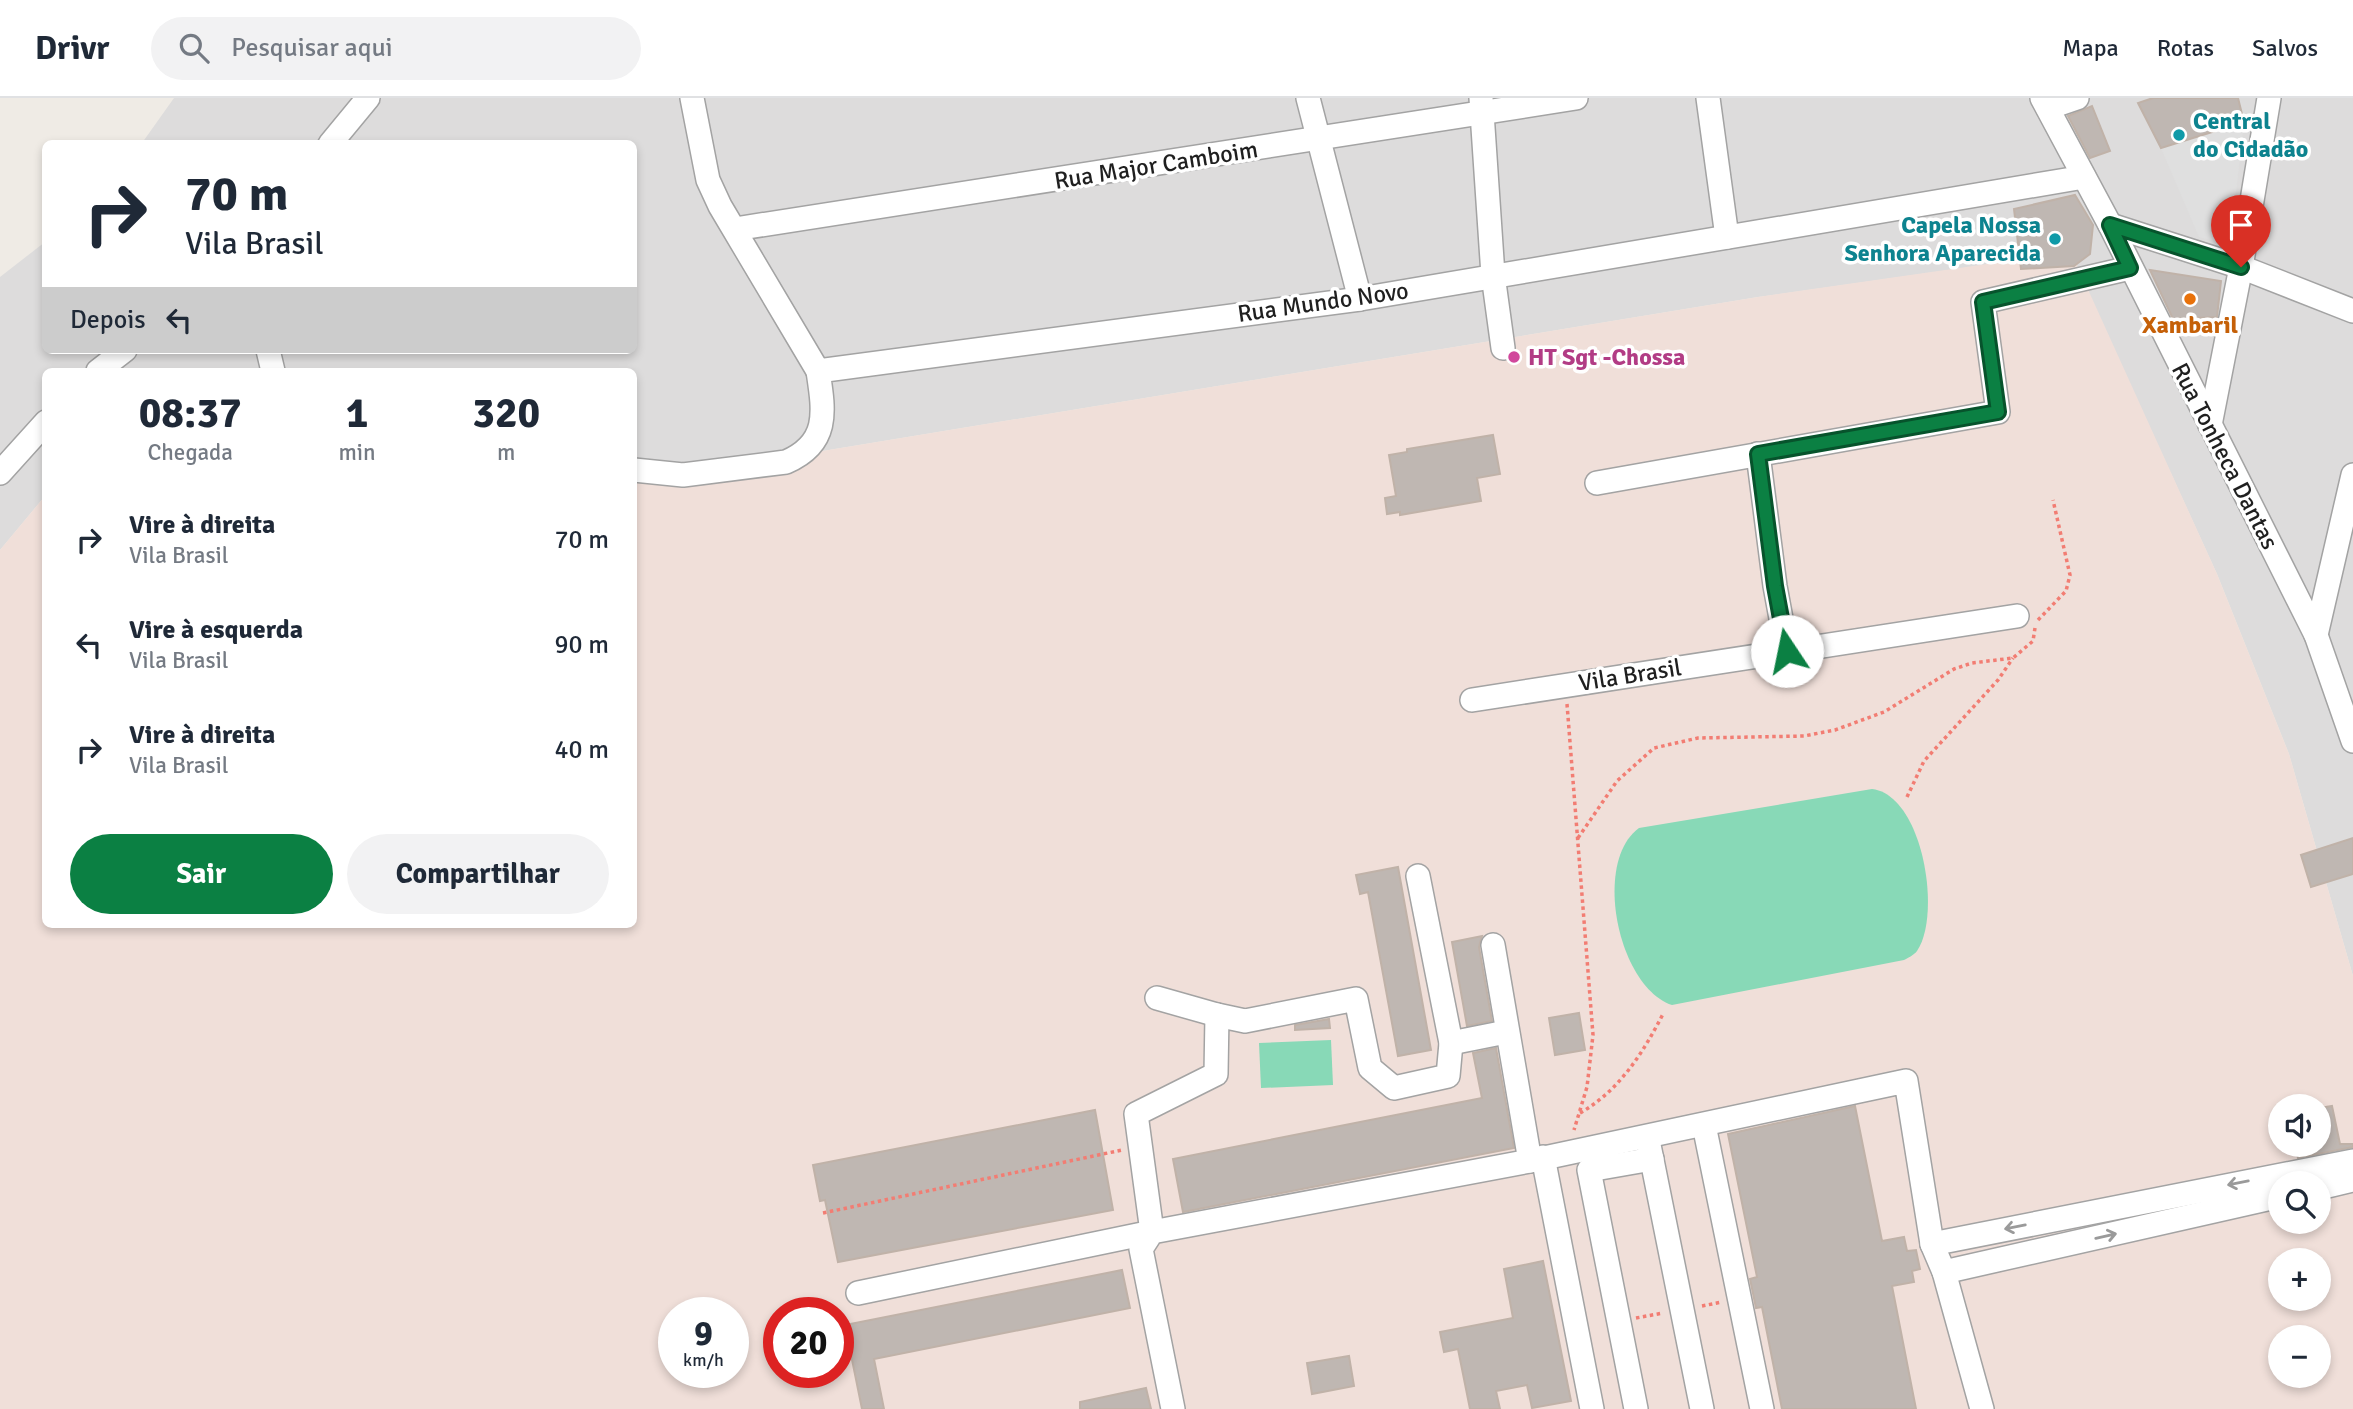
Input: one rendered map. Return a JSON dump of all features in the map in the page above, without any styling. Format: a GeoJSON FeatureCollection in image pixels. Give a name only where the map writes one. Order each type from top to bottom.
{"type":"FeatureCollection","features":[{"type":"Feature","properties":{"kind":"street"},"geometry":{"type":"LineString","coordinates":[[333,140],[368,98]]}},
{"type":"Feature","properties":{"kind":"street"},"geometry":{"type":"LineString","coordinates":[[637,470],[683,475],[786,462],[799,456],[809,446],[822,425],[824,413],[818,371],[708,180],[692,98]]}},
{"type":"Feature","properties":{"kind":"street"},"geometry":{"type":"LineString","coordinates":[[1308,98],[1321,139],[1360,299]]}},
{"type":"Feature","properties":{"kind":"street","name":"Rua Major Camboim"},"geometry":{"type":"LineString","coordinates":[[735,229],[1321,139],[1482,106],[1576,98]]}},
{"type":"Feature","properties":{"kind":"street"},"geometry":{"type":"LineString","coordinates":[[1708,98],[1727,237]]}},
{"type":"Feature","properties":{"kind":"street"},"geometry":{"type":"LineString","coordinates":[[2045,103],[2077,98]]}},
{"type":"Feature","properties":{"kind":"street"},"geometry":{"type":"LineString","coordinates":[[2210,425],[2241,267],[2269,98]]}},
{"type":"Feature","properties":{"kind":"street","name":"Rua Tonheca Dantas"},"geometry":{"type":"LineString","coordinates":[[2045,103],[2110,225],[2316,635],[2353,741]]}},
{"type":"Feature","properties":{"kind":"street"},"geometry":{"type":"LineString","coordinates":[[1482,106],[1493,275],[1503,348]]}},
{"type":"Feature","properties":{"kind":"street","name":"Rua Mundo Novo"},"geometry":{"type":"LineString","coordinates":[[818,371],[1360,299],[2084,177]]}},
{"type":"Feature","properties":{"kind":"street"},"geometry":{"type":"LineString","coordinates":[[2110,225],[2241,267],[2353,311]]}},
{"type":"Feature","properties":{"kind":"street"},"geometry":{"type":"LineString","coordinates":[[1597,483],[1998,412],[1983,302],[2130,268]]}},
{"type":"Feature","properties":{"kind":"street"},"geometry":{"type":"LineString","coordinates":[[102,368],[120,354]]}},
{"type":"Feature","properties":{"kind":"street"},"geometry":{"type":"LineString","coordinates":[[0,473],[42,426]]}},
{"type":"Feature","properties":{"kind":"street"},"geometry":{"type":"LineString","coordinates":[[1758,454],[1775,586],[1787,651]]}},
{"type":"Feature","properties":{"kind":"street"},"geometry":{"type":"LineString","coordinates":[[2316,635],[2353,475]]}},
{"type":"Feature","properties":{"kind":"street","name":"Vila Brasil"},"geometry":{"type":"LineString","coordinates":[[1472,700],[2017,616]]}},
{"type":"Feature","properties":{"kind":"street"},"geometry":{"type":"LineString","coordinates":[[1157,999],[1245,1021],[1356,999],[1370,1068],[1394,1088],[1448,1076],[1451,1043],[1418,876]]}},
{"type":"Feature","properties":{"kind":"street"},"geometry":{"type":"LineString","coordinates":[[1493,945],[1506,1032],[1592,1409]]}},
{"type":"Feature","properties":{"kind":"street"},"geometry":{"type":"LineString","coordinates":[[1173,1409],[1140,1249],[1152,1232],[1136,1114],[1216,1074],[1217,1015]]}},
{"type":"Feature","properties":{"kind":"street"},"geometry":{"type":"LineString","coordinates":[[1451,1043],[1506,1032]]}},
{"type":"Feature","properties":{"kind":"street"},"geometry":{"type":"LineString","coordinates":[[858,1293],[1152,1232],[1536,1159],[1906,1081],[1932,1244],[1944,1272],[1982,1409]]}},
{"type":"Feature","properties":{"kind":"street"},"geometry":{"type":"LineString","coordinates":[[1704,1125],[1762,1409]]}},
{"type":"Feature","properties":{"kind":"street"},"geometry":{"type":"LineString","coordinates":[[1647,1135],[1702,1409]]}},
{"type":"Feature","properties":{"kind":"street"},"geometry":{"type":"LineString","coordinates":[[1636,1409],[1589,1170],[1652,1159]]}},
{"type":"Feature","properties":{"kind":"street"},"geometry":{"type":"LineString","coordinates":[[1932,1244],[2353,1161]]}},
{"type":"Feature","properties":{"kind":"street"},"geometry":{"type":"LineString","coordinates":[[2331,1185],[2353,1180]]}},
{"type":"Feature","properties":{"kind":"street"},"geometry":{"type":"LineString","coordinates":[[1944,1272],[2268,1199]]}},
{"type":"Feature","properties":{"kind":"path"},"geometry":{"type":"LineString","coordinates":[[1907,797],[1924,761],[1998,680],[2013,658],[2033,641],[2038,619],[2066,591],[2070,575],[2053,500]]}},
{"type":"Feature","properties":{"kind":"path"},"geometry":{"type":"LineString","coordinates":[[1578,838],[1617,781],[1654,748],[1698,738],[1804,736],[1835,730],[1884,712],[1954,669],[1972,663],[2013,658]]}},
{"type":"Feature","properties":{"kind":"path"},"geometry":{"type":"LineString","coordinates":[[1565,685],[1593,1035],[1587,1087],[1566,1152]]}},
{"type":"Feature","properties":{"kind":"path"},"geometry":{"type":"LineString","coordinates":[[1580,1113],[1614,1088],[1646,1045],[1663,1014]]}},
{"type":"Feature","properties":{"kind":"path"},"geometry":{"type":"LineString","coordinates":[[823,1213],[1141,1146]]}},
{"type":"Feature","properties":{"kind":"path"},"geometry":{"type":"LineString","coordinates":[[1620,1321],[1740,1298]]}},
{"type":"Feature","properties":{"kind":"shaded area"},"geometry":{"type":"Polygon","coordinates":[[[174,98],[2353,98],[2353,976],[2289,754],[2217,574],[2070,253],[1758,297],[637,482],[637,368],[42,368],[42,500],[0,550],[0,277],[42,244],[42,354],[637,354],[637,140],[144,140],[174,98]]]}},
{"type":"Feature","properties":{"kind":"shaded area"},"geometry":{"type":"Polygon","coordinates":[[[2244,122],[2230,245],[2199,237],[2161,148],[2244,122]]]}},
{"type":"Feature","properties":{"kind":"shaded area"},"geometry":{"type":"Polygon","coordinates":[[[2071,252],[2217,574],[2289,754],[2353,976],[2353,1409],[0,1409],[0,550],[42,500],[42,928],[637,928],[637,482],[1758,297],[2071,252]]]}},
{"type":"Feature","properties":{"kind":"green space"},"geometry":{"type":"Polygon","coordinates":[[[1872,789],[1890,796],[1904,812],[1915,833],[1923,859],[1928,911],[1924,934],[1916,952],[1904,960],[1672,1005],[1653,994],[1637,975],[1625,950],[1615,894],[1617,867],[1625,845],[1639,828],[1872,789]]]}},
{"type":"Feature","properties":{"kind":"green space"},"geometry":{"type":"Polygon","coordinates":[[[1331,1040],[1333,1085],[1261,1088],[1259,1043],[1331,1040]]]}},
{"type":"Feature","properties":{"kind":"building","name":"Central do Cidadão"},"geometry":{"type":"Polygon","coordinates":[[[2153,98],[2238,98],[2244,122],[2161,148],[2138,103],[2153,98]]]}},
{"type":"Feature","properties":{"kind":"building"},"geometry":{"type":"Polygon","coordinates":[[[2092,106],[2110,151],[2090,158],[2068,116],[2092,106]]]}},
{"type":"Feature","properties":{"kind":"building","name":"Capela Nossa Senhora Aparecida"},"geometry":{"type":"Polygon","coordinates":[[[2075,195],[2093,225],[2090,254],[2074,266],[2021,269],[2014,209],[2075,195]]]}},
{"type":"Feature","properties":{"kind":"building","name":"Xambaril"},"geometry":{"type":"Polygon","coordinates":[[[2150,270],[2221,281],[2217,317],[2173,319],[2150,270]]]}},
{"type":"Feature","properties":{"kind":"building"},"geometry":{"type":"Polygon","coordinates":[[[1493,435],[1500,474],[1477,478],[1481,501],[1400,515],[1400,512],[1387,514],[1385,498],[1396,496],[1389,455],[1407,452],[1407,449],[1493,435]]]}},
{"type":"Feature","properties":{"kind":"building"},"geometry":{"type":"Polygon","coordinates":[[[2353,838],[2353,874],[2311,887],[2301,855],[2353,838]]]}},
{"type":"Feature","properties":{"kind":"building"},"geometry":{"type":"Polygon","coordinates":[[[1398,867],[1431,1050],[1398,1056],[1368,892],[1360,894],[1356,875],[1398,867]]]}},
{"type":"Feature","properties":{"kind":"building"},"geometry":{"type":"Polygon","coordinates":[[[1482,936],[1479,947],[1492,1021],[1467,1026],[1452,942],[1482,936]]]}},
{"type":"Feature","properties":{"kind":"building"},"geometry":{"type":"Polygon","coordinates":[[[1579,1013],[1585,1050],[1555,1055],[1549,1018],[1579,1013]]]}},
{"type":"Feature","properties":{"kind":"building"},"geometry":{"type":"Polygon","coordinates":[[[1329,1019],[1330,1028],[1295,1030],[1295,1025],[1329,1019]]]}},
{"type":"Feature","properties":{"kind":"building"},"geometry":{"type":"Polygon","coordinates":[[[1496,1048],[1514,1148],[1183,1212],[1173,1159],[1482,1098],[1473,1053],[1496,1048]]]}},
{"type":"Feature","properties":{"kind":"building"},"geometry":{"type":"Polygon","coordinates":[[[1855,1106],[1882,1241],[1904,1237],[1907,1251],[1916,1250],[1920,1269],[1912,1271],[1914,1282],[1892,1286],[1916,1409],[1782,1409],[1762,1307],[1756,1308],[1750,1279],[1757,1277],[1728,1134],[1855,1106]]]}},
{"type":"Feature","properties":{"kind":"building"},"geometry":{"type":"Polygon","coordinates":[[[2331,1106],[2340,1144],[2353,1144],[2353,1147],[2331,1151],[2331,1106]]]}},
{"type":"Feature","properties":{"kind":"building"},"geometry":{"type":"Polygon","coordinates":[[[1095,1110],[1113,1210],[838,1262],[825,1200],[820,1201],[813,1165],[1095,1110]]]}},
{"type":"Feature","properties":{"kind":"building"},"geometry":{"type":"Polygon","coordinates":[[[1543,1261],[1571,1401],[1532,1408],[1527,1385],[1496,1391],[1500,1409],[1470,1409],[1458,1349],[1444,1352],[1440,1332],[1513,1318],[1504,1269],[1543,1261]]]}},
{"type":"Feature","properties":{"kind":"building"},"geometry":{"type":"Polygon","coordinates":[[[1122,1270],[1130,1308],[874,1359],[884,1409],[862,1409],[854,1369],[854,1323],[1122,1270]]]}},
{"type":"Feature","properties":{"kind":"building"},"geometry":{"type":"Polygon","coordinates":[[[1349,1356],[1354,1386],[1312,1394],[1307,1363],[1349,1356]]]}},
{"type":"Feature","properties":{"kind":"building"},"geometry":{"type":"Polygon","coordinates":[[[1146,1388],[1151,1409],[1080,1409],[1080,1402],[1146,1388]]]}},
{"type":"Feature","properties":{"kind":"place","name":"Central do Cidadão"},"geometry":{"type":"Point","coordinates":[2179,135]}},
{"type":"Feature","properties":{"kind":"place","name":"Capela Nossa Senhora Aparecida"},"geometry":{"type":"Point","coordinates":[2055,239]}},
{"type":"Feature","properties":{"kind":"place","name":"Xambaril"},"geometry":{"type":"Point","coordinates":[2190,299]}},
{"type":"Feature","properties":{"kind":"place","name":"HT Sgt -Chossa"},"geometry":{"type":"Point","coordinates":[1514,357]}},
{"type":"Feature","properties":{"kind":"route"},"geometry":{"type":"LineString","coordinates":[[1787,651],[1775,586],[1758,454],[1998,412],[1983,302],[2130,268],[2110,225],[2241,267]]}}]}
